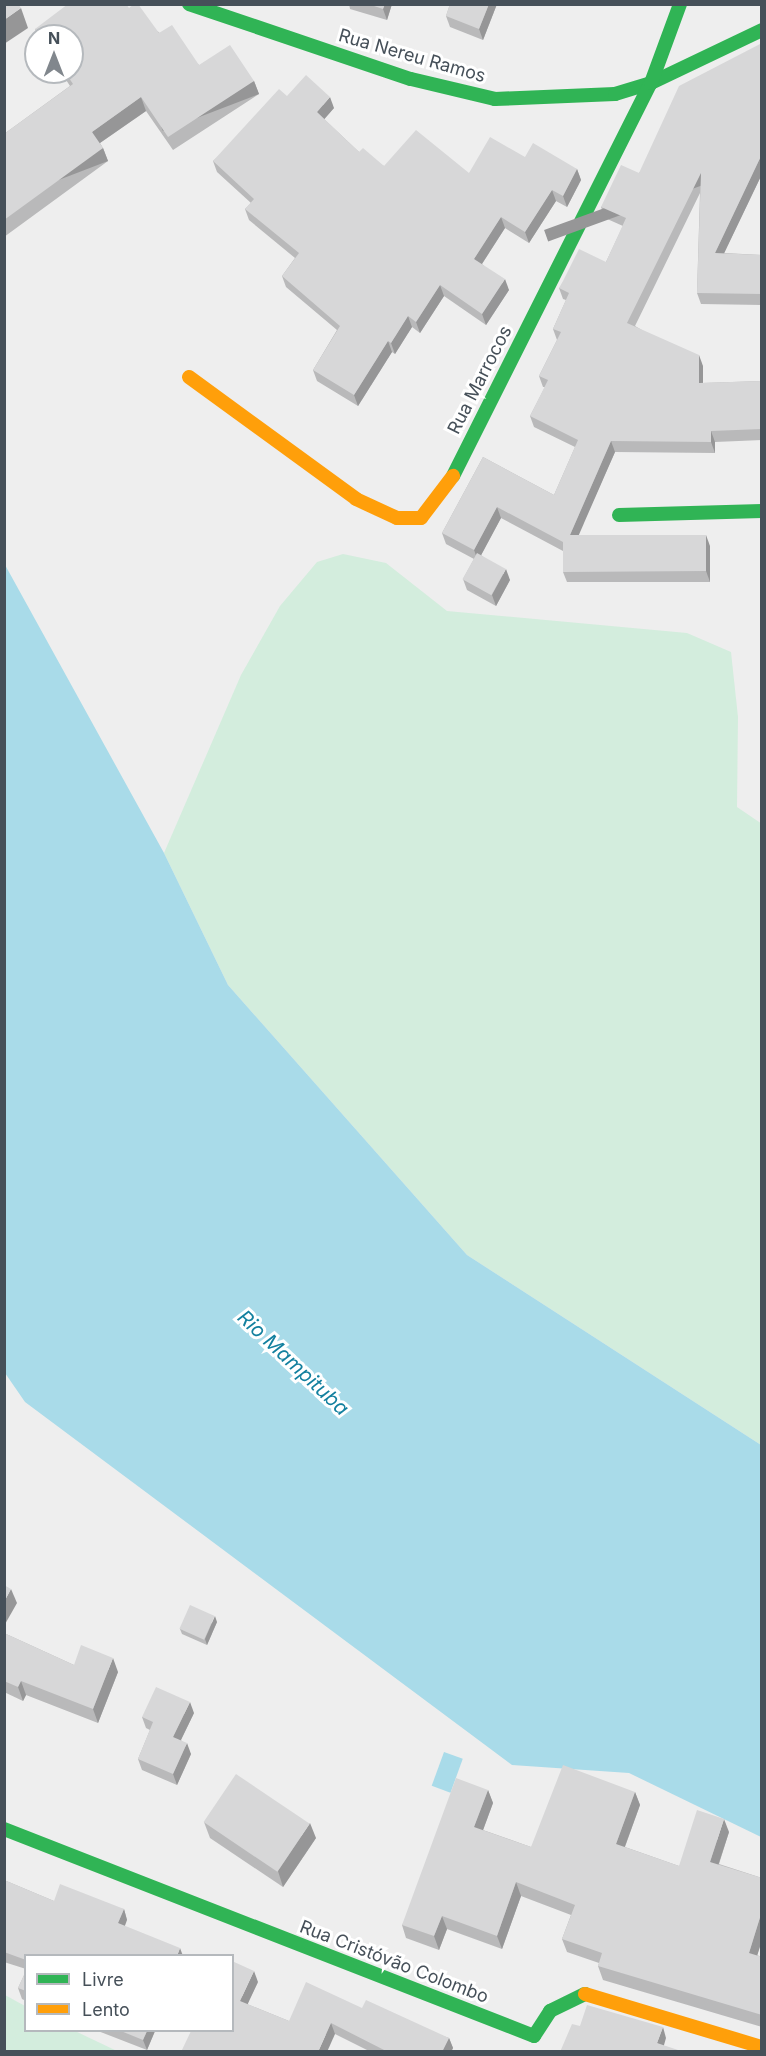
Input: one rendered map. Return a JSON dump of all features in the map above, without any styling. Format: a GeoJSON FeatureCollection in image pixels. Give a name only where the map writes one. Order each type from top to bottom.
{"type":"FeatureCollection","features":[{"type":"Feature","properties":{"kind":"street","name":"Rua Nereu Ramos"},"geometry":{"type":"LineString","coordinates":[[189,4],[411,78],[495,99],[595,98],[651,83],[762,30]]}},
{"type":"Feature","properties":{"kind":"street","name":"Rua Marrocos"},"geometry":{"type":"LineString","coordinates":[[189,377],[356,499],[398,518],[421,518],[446,489],[651,83],[680,4]]}},
{"type":"Feature","properties":{"kind":"street"},"geometry":{"type":"LineString","coordinates":[[619,515],[762,511]]}},
{"type":"Feature","properties":{"kind":"street","name":"Rua Cristóvão Colombo"},"geometry":{"type":"LineString","coordinates":[[4,1829],[534,2036],[550,2011],[585,1994],[762,2047]]}},
{"type":"Feature","properties":{"kind":"green space"},"geometry":{"type":"Polygon","coordinates":[[[343,554],[386,563],[447,611],[687,633],[731,652],[738,717],[737,807],[762,824],[761,1445],[467,1255],[228,985],[164,853],[241,675],[280,606],[317,562],[343,554]]]}},
{"type":"Feature","properties":{"kind":"green space"},"geometry":{"type":"Polygon","coordinates":[[[5,1995],[24,2005],[24,2032],[77,2032],[117,2051],[5,2051],[5,1995]]]}},
{"type":"Feature","properties":{"kind":"water","name":"Rio Mampituba"},"geometry":{"type":"Polygon","coordinates":[[[4,563],[164,853],[228,985],[467,1255],[761,1445],[761,1837],[629,1773],[512,1765],[25,1402],[5,1373],[4,563]]]}},
{"type":"Feature","properties":{"kind":"water"},"geometry":{"type":"Polygon","coordinates":[[[444,1752],[463,1759],[450,1793],[432,1786],[444,1752]]]}},
{"type":"Feature","properties":{"kind":"building"},"geometry":{"type":"Polygon","coordinates":[[[4,4],[18,4],[21,8],[4,20],[4,4]]]}},
{"type":"Feature","properties":{"kind":"building"},"geometry":{"type":"Polygon","coordinates":[[[68,4],[126,4],[129,8],[138,4],[159,33],[172,25],[199,65],[230,45],[254,81],[168,137],[141,97],[92,132],[103,148],[4,220],[4,134],[73,84],[84,84],[84,24],[42,24],[68,4]]]}},
{"type":"Feature","properties":{"kind":"building"},"geometry":{"type":"Polygon","coordinates":[[[368,4],[385,4],[383,9],[368,4]]]}},
{"type":"Feature","properties":{"kind":"building"},"geometry":{"type":"Polygon","coordinates":[[[450,4],[489,4],[479,29],[446,16],[450,4]]]}},
{"type":"Feature","properties":{"kind":"building"},"geometry":{"type":"Polygon","coordinates":[[[762,43],[762,154],[715,253],[762,255],[762,294],[697,293],[701,173],[627,323],[699,355],[699,383],[762,381],[762,429],[711,431],[711,442],[611,441],[570,535],[706,535],[706,571],[563,572],[563,542],[497,507],[474,550],[442,533],[483,457],[554,495],[578,440],[530,416],[548,380],[539,376],[561,332],[553,329],[569,293],[559,288],[579,249],[606,262],[626,218],[601,207],[621,165],[639,173],[679,86],[762,43]]]}},
{"type":"Feature","properties":{"kind":"building"},"geometry":{"type":"Polygon","coordinates":[[[306,75],[330,97],[317,112],[359,152],[363,148],[384,166],[416,130],[469,173],[490,137],[525,157],[533,143],[577,169],[563,196],[552,190],[525,232],[501,217],[474,259],[505,279],[482,314],[440,285],[416,322],[408,316],[391,343],[388,341],[354,395],[313,370],[340,326],[282,276],[299,253],[245,209],[254,199],[213,161],[279,89],[287,96],[306,75]]]}},
{"type":"Feature","properties":{"kind":"building"},"geometry":{"type":"Polygon","coordinates":[[[477,553],[506,569],[491,595],[462,579],[477,553]]]}},
{"type":"Feature","properties":{"kind":"building"},"geometry":{"type":"Polygon","coordinates":[[[4,1585],[11,1589],[4,1602],[4,1585]]]}},
{"type":"Feature","properties":{"kind":"building"},"geometry":{"type":"Polygon","coordinates":[[[190,1605],[215,1616],[204,1640],[179,1629],[190,1605]]]}},
{"type":"Feature","properties":{"kind":"building"},"geometry":{"type":"Polygon","coordinates":[[[4,1633],[74,1665],[81,1645],[113,1658],[93,1709],[21,1681],[18,1687],[4,1681],[4,1633]]]}},
{"type":"Feature","properties":{"kind":"building"},"geometry":{"type":"Polygon","coordinates":[[[156,1687],[190,1702],[173,1737],[187,1743],[173,1774],[138,1759],[153,1722],[142,1717],[156,1687]]]}},
{"type":"Feature","properties":{"kind":"building"},"geometry":{"type":"Polygon","coordinates":[[[563,1765],[635,1792],[616,1844],[679,1866],[697,1810],[724,1819],[710,1862],[762,1878],[762,1911],[749,1953],[762,1957],[762,2015],[598,1966],[602,1953],[562,1939],[575,1905],[516,1882],[497,1936],[442,1916],[434,1936],[402,1925],[456,1778],[488,1790],[474,1827],[531,1847],[563,1765]]]}},
{"type":"Feature","properties":{"kind":"building"},"geometry":{"type":"Polygon","coordinates":[[[236,1774],[310,1824],[277,1872],[204,1822],[236,1774]]]}},
{"type":"Feature","properties":{"kind":"building"},"geometry":{"type":"Polygon","coordinates":[[[4,1880],[54,1901],[60,1884],[124,1909],[118,1923],[180,1948],[178,1954],[24,1954],[24,1959],[4,1952],[4,1880]]]}},
{"type":"Feature","properties":{"kind":"building"},"geometry":{"type":"Polygon","coordinates":[[[234,1962],[254,1971],[240,2001],[289,2021],[306,1982],[362,2008],[366,2000],[449,2038],[442,2052],[388,2052],[331,2023],[318,2052],[181,2052],[191,2032],[234,2032],[234,1962]]]}},
{"type":"Feature","properties":{"kind":"building"},"geometry":{"type":"Polygon","coordinates":[[[24,1975],[24,1990],[18,1988],[24,1975]]]}},
{"type":"Feature","properties":{"kind":"building"},"geometry":{"type":"Polygon","coordinates":[[[587,2005],[663,2027],[657,2043],[684,2052],[560,2052],[572,2024],[580,2026],[587,2005]]]}},
{"type":"Feature","properties":{"kind":"building"},"geometry":{"type":"Polygon","coordinates":[[[123,2032],[147,2032],[143,2040],[123,2032]]]}},
{"type":"Feature","properties":{"kind":"traffic: fast"},"geometry":{"type":"LineString","coordinates":[[189,4],[411,79],[495,99],[615,94],[651,83],[762,30]]}},
{"type":"Feature","properties":{"kind":"traffic: fast"},"geometry":{"type":"LineString","coordinates":[[453,476],[651,83],[680,4]]}},
{"type":"Feature","properties":{"kind":"traffic: fast"},"geometry":{"type":"LineString","coordinates":[[619,515],[762,511]]}},
{"type":"Feature","properties":{"kind":"traffic: fast"},"geometry":{"type":"LineString","coordinates":[[4,1829],[534,2036],[550,2011],[585,1994]]}},
{"type":"Feature","properties":{"kind":"traffic: slow"},"geometry":{"type":"LineString","coordinates":[[189,377],[356,499],[397,518],[421,518],[453,476]]}},
{"type":"Feature","properties":{"kind":"traffic: slow"},"geometry":{"type":"LineString","coordinates":[[585,1994],[762,2047]]}}]}
